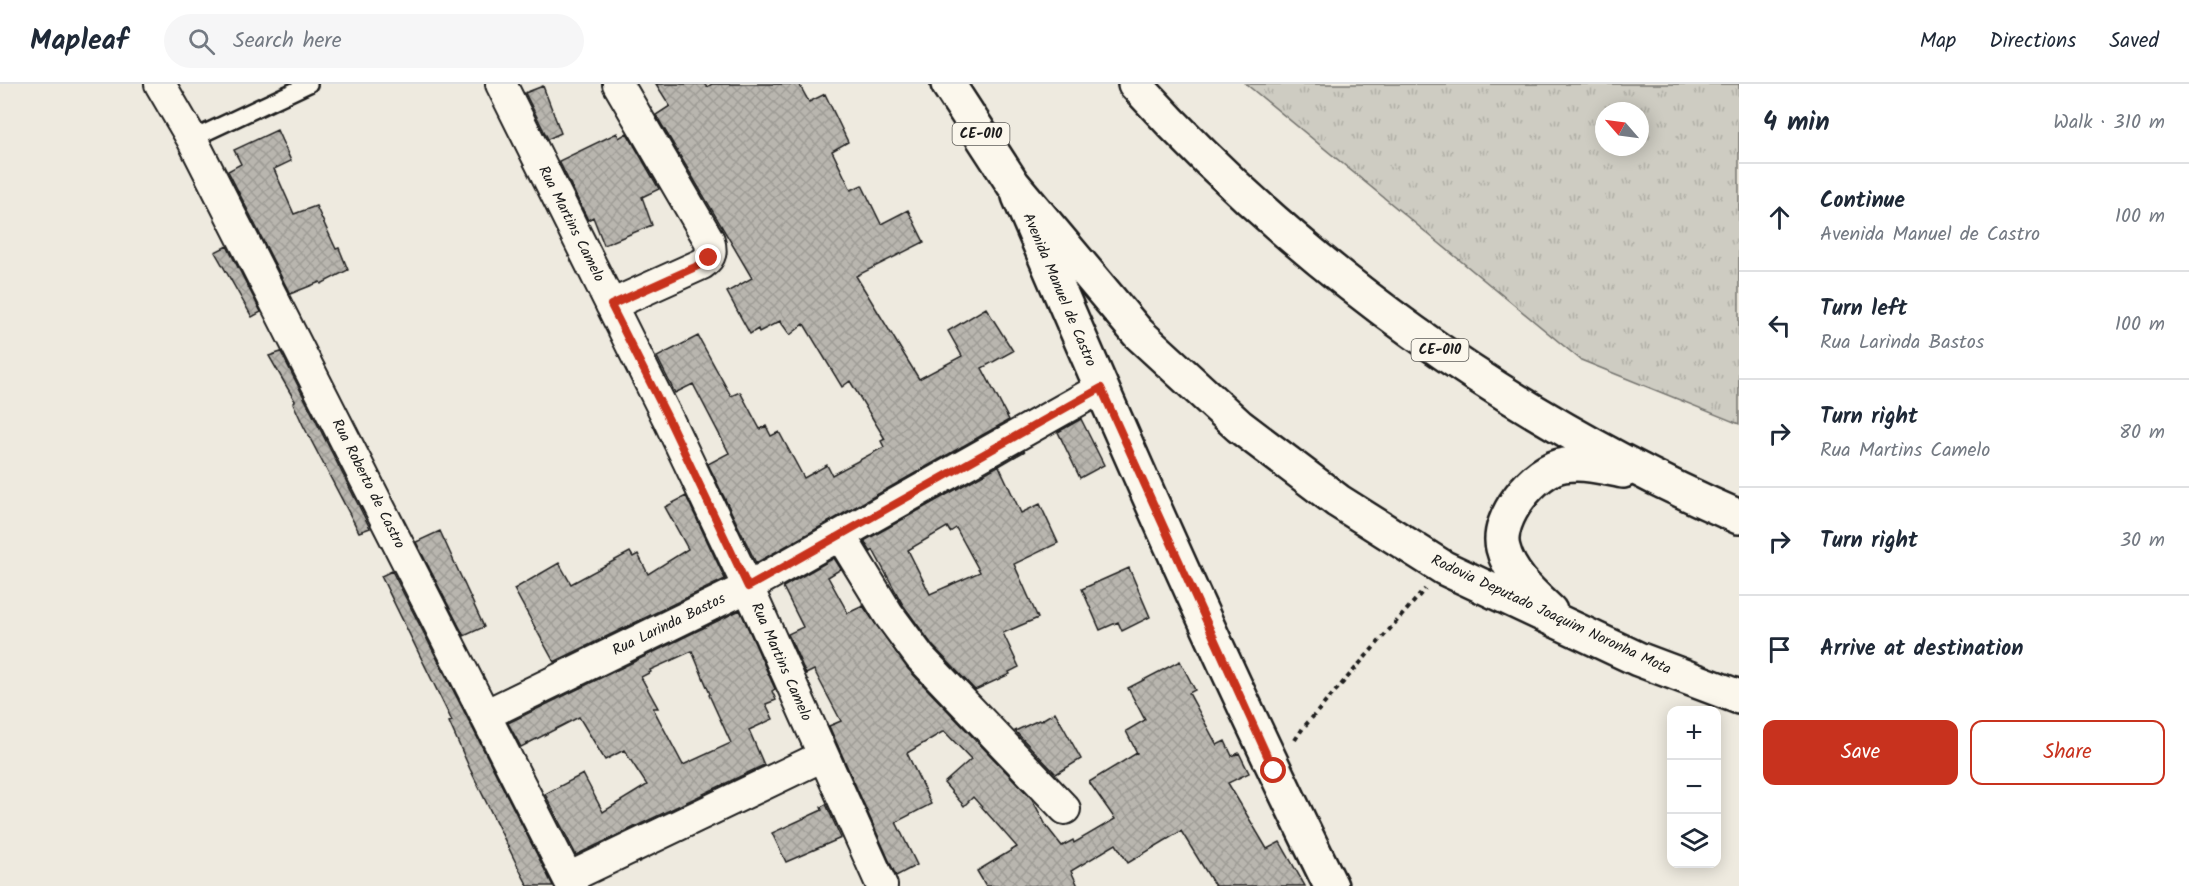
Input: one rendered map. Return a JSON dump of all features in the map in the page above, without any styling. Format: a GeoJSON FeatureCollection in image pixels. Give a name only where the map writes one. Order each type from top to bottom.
{"type":"FeatureCollection","features":[{"type":"Feature","properties":{"kind":"main road","name":"Rodovia Deputado Joaquim Noronha Mota"},"geometry":{"type":"LineString","coordinates":[[948,84],[1013,184],[1138,333],[1239,426],[1338,501],[1444,568],[1638,659],[1739,697]]}},
{"type":"Feature","properties":{"kind":"main road","name":"CE-010"},"geometry":{"type":"LineString","coordinates":[[1135,84],[1177,131],[1265,212],[1356,290],[1466,368],[1561,428],[1652,477],[1739,518]]}},
{"type":"Feature","properties":{"kind":"main road","name":"Avenida Manuel de Castro"},"geometry":{"type":"LineString","coordinates":[[1013,184],[1101,388],[1274,771],[1331,886]]}},
{"type":"Feature","properties":{"kind":"main road"},"geometry":{"type":"LineString","coordinates":[[1568,627],[1527,590],[1509,563],[1502,547],[1503,525],[1519,497],[1539,477],[1562,465],[1591,464],[1652,477]]}},
{"type":"Feature","properties":{"kind":"street","name":"Rua Roberto de Castro"},"geometry":{"type":"LineString","coordinates":[[160,84],[192,139],[570,882]]}},
{"type":"Feature","properties":{"kind":"street","name":"Rua Martins Camelo"},"geometry":{"type":"LineString","coordinates":[[501,84],[668,418],[748,587],[882,886]]}},
{"type":"Feature","properties":{"kind":"street"},"geometry":{"type":"LineString","coordinates":[[611,305],[702,264],[709,258],[711,251],[709,240],[618,84]]}},
{"type":"Feature","properties":{"kind":"street","name":"Rua Larinda Bastos"},"geometry":{"type":"LineString","coordinates":[[485,714],[748,587],[1101,388]]}},
{"type":"Feature","properties":{"kind":"street"},"geometry":{"type":"LineString","coordinates":[[840,535],[889,615],[920,657],[1065,809]]}},
{"type":"Feature","properties":{"kind":"street"},"geometry":{"type":"LineString","coordinates":[[570,882],[823,756]]}},
{"type":"Feature","properties":{"kind":"lane"},"geometry":{"type":"LineString","coordinates":[[192,139],[309,84]]}},
{"type":"Feature","properties":{"kind":"path"},"geometry":{"type":"LineString","coordinates":[[1274,771],[1303,728],[1406,610]]}},
{"type":"Feature","properties":{"kind":"green space"},"geometry":{"type":"Polygon","coordinates":[[[1246,84],[1739,84],[1739,424],[1581,360],[1246,84]]]}},
{"type":"Feature","properties":{"kind":"building"},"geometry":{"type":"Polygon","coordinates":[[[656,84],[704,84],[707,87],[712,84],[799,84],[809,102],[825,94],[848,142],[832,151],[851,190],[862,185],[881,224],[908,210],[924,242],[856,276],[919,379],[962,356],[948,331],[986,308],[1013,351],[982,368],[1009,420],[756,563],[708,464],[729,453],[693,384],[675,393],[657,357],[698,336],[731,396],[740,392],[760,429],[766,426],[771,436],[779,432],[804,478],[827,465],[832,475],[884,447],[881,441],[885,439],[850,381],[842,387],[804,324],[790,335],[780,321],[750,334],[727,292],[752,278],[656,115],[670,106],[656,84]]]}},
{"type":"Feature","properties":{"kind":"building"},"geometry":{"type":"Polygon","coordinates":[[[543,86],[561,133],[548,139],[525,93],[543,86]]]}},
{"type":"Feature","properties":{"kind":"building"},"geometry":{"type":"Polygon","coordinates":[[[277,130],[291,161],[274,169],[294,214],[316,206],[348,270],[321,284],[320,282],[290,294],[228,171],[241,164],[234,150],[277,130]]]}},
{"type":"Feature","properties":{"kind":"building"},"geometry":{"type":"Polygon","coordinates":[[[617,133],[619,138],[627,133],[659,189],[642,197],[652,225],[604,245],[593,217],[588,220],[559,161],[617,133]]]}},
{"type":"Feature","properties":{"kind":"building"},"geometry":{"type":"Polygon","coordinates":[[[227,246],[261,312],[252,317],[215,252],[227,246]]]}},
{"type":"Feature","properties":{"kind":"building"},"geometry":{"type":"Polygon","coordinates":[[[281,352],[370,528],[359,532],[303,425],[293,403],[295,401],[269,356],[281,352]]]}},
{"type":"Feature","properties":{"kind":"building"},"geometry":{"type":"Polygon","coordinates":[[[1081,419],[1104,465],[1080,478],[1058,432],[1081,419]]]}},
{"type":"Feature","properties":{"kind":"building"},"geometry":{"type":"Polygon","coordinates":[[[1025,451],[999,466],[1021,513],[1040,504],[1058,543],[1014,564],[1038,618],[1003,633],[1019,667],[1009,672],[1010,674],[975,690],[933,646],[903,605],[873,550],[871,552],[864,541],[1025,451]],[[947,527],[908,550],[930,594],[980,572],[956,528],[950,532],[947,527]]]}},
{"type":"Feature","properties":{"kind":"building"},"geometry":{"type":"Polygon","coordinates":[[[686,496],[725,579],[554,662],[514,589],[559,563],[571,584],[630,552],[633,557],[638,554],[648,574],[688,549],[665,507],[686,496]]]}},
{"type":"Feature","properties":{"kind":"building"},"geometry":{"type":"Polygon","coordinates":[[[440,531],[484,627],[464,636],[416,542],[440,531]]]}},
{"type":"Feature","properties":{"kind":"building"},"geometry":{"type":"Polygon","coordinates":[[[834,558],[841,569],[828,577],[848,613],[863,606],[908,669],[1032,799],[1047,827],[1062,846],[1073,840],[1074,843],[1115,819],[1089,782],[1137,753],[1126,731],[1145,720],[1128,688],[1180,661],[1195,690],[1189,693],[1217,745],[1225,741],[1232,756],[1239,753],[1249,773],[1228,783],[1267,849],[1280,842],[1305,886],[1215,886],[1181,831],[1128,863],[1116,844],[1071,871],[1078,886],[986,886],[977,871],[1017,847],[973,797],[964,806],[944,783],[971,759],[944,731],[907,753],[931,804],[896,822],[917,865],[896,876],[829,726],[841,721],[814,670],[806,674],[788,634],[803,627],[783,587],[834,558]]]}},
{"type":"Feature","properties":{"kind":"building"},"geometry":{"type":"Polygon","coordinates":[[[1129,568],[1150,617],[1122,631],[1118,622],[1100,630],[1082,589],[1129,568]]]}},
{"type":"Feature","properties":{"kind":"building"},"geometry":{"type":"Polygon","coordinates":[[[392,571],[553,886],[528,886],[518,867],[470,769],[449,722],[452,721],[381,576],[392,571]]]}},
{"type":"Feature","properties":{"kind":"building"},"geometry":{"type":"Polygon","coordinates":[[[740,610],[775,689],[772,691],[776,700],[766,704],[773,719],[749,730],[764,765],[576,855],[545,794],[583,774],[603,812],[647,785],[624,750],[605,760],[579,717],[521,747],[508,723],[740,610]],[[692,651],[650,670],[651,672],[641,677],[658,708],[653,708],[683,765],[731,743],[692,651]]]}},
{"type":"Feature","properties":{"kind":"building"},"geometry":{"type":"Polygon","coordinates":[[[1055,712],[1081,759],[1056,774],[1015,731],[1055,712]]]}},
{"type":"Feature","properties":{"kind":"building"},"geometry":{"type":"Polygon","coordinates":[[[826,804],[841,838],[786,862],[772,833],[822,810],[821,807],[826,804]]]}},
{"type":"Feature","properties":{"kind":"route"},"geometry":{"type":"LineString","coordinates":[[709,258],[702,264],[611,305],[668,418],[748,587],[1101,388],[1274,771]]}}]}
